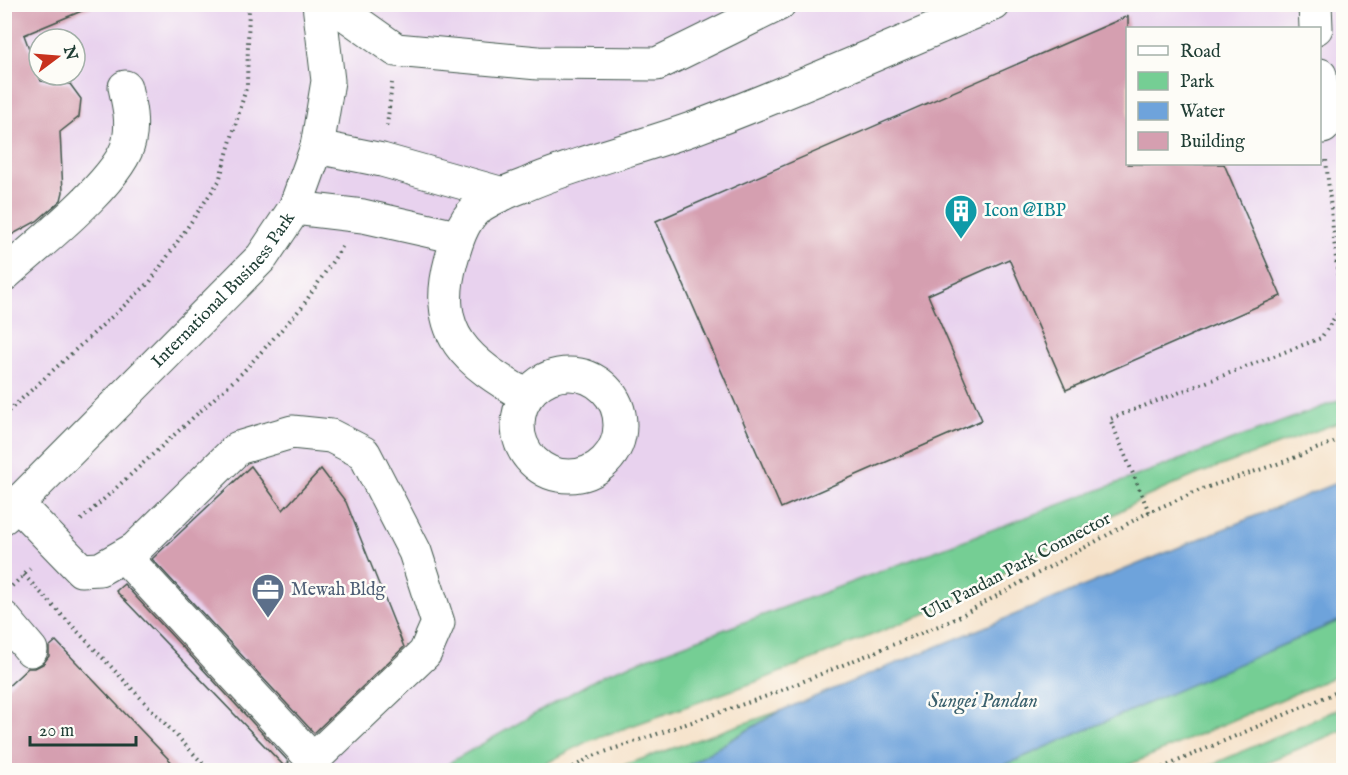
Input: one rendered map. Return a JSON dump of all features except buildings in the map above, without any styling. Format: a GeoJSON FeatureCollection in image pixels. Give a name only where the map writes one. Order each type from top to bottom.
{"type":"FeatureCollection","features":[{"type":"Feature","properties":{"kind":"lane","name":"International Business Park"},"geometry":{"type":"LineString","coordinates":[[11,511],[262,256],[295,208],[318,147],[328,81],[319,4]]}},
{"type":"Feature","properties":{"kind":"lane"},"geometry":{"type":"LineString","coordinates":[[331,4],[396,50],[538,63],[657,64],[779,4]]}},
{"type":"Feature","properties":{"kind":"lane"},"geometry":{"type":"LineString","coordinates":[[526,396],[474,362],[456,341],[444,310],[446,279],[457,237],[476,210],[503,194],[561,169],[698,127],[994,4]]}},
{"type":"Feature","properties":{"kind":"lane"},"geometry":{"type":"LineString","coordinates":[[1315,4],[1316,27]]}},
{"type":"Feature","properties":{"kind":"lane"},"geometry":{"type":"LineString","coordinates":[[4,275],[106,183],[129,144],[132,117],[125,87]]}},
{"type":"Feature","properties":{"kind":"lane"},"geometry":{"type":"LineString","coordinates":[[1321,92],[1323,127]]}},
{"type":"Feature","properties":{"kind":"lane"},"geometry":{"type":"LineString","coordinates":[[318,147],[382,160],[503,194]]}},
{"type":"Feature","properties":{"kind":"lane"},"geometry":{"type":"LineString","coordinates":[[295,208],[363,216],[457,237]]}},
{"type":"Feature","properties":{"kind":"lane"},"geometry":{"type":"LineString","coordinates":[[11,511],[55,545],[81,570],[100,569],[124,556],[238,448],[292,432],[331,436],[364,453],[415,552],[438,623],[425,653],[313,760],[124,556]]}},
{"type":"Feature","properties":{"kind":"lane"},"geometry":{"type":"LineString","coordinates":[[4,618],[31,650]]}},
{"type":"Feature","properties":{"kind":"path"},"geometry":{"type":"LineString","coordinates":[[4,415],[150,282],[219,181],[247,85],[249,4]]}},
{"type":"Feature","properties":{"kind":"path"},"geometry":{"type":"LineString","coordinates":[[382,160],[396,50]]}},
{"type":"Feature","properties":{"kind":"path"},"geometry":{"type":"LineString","coordinates":[[1149,512],[1110,419],[1321,338],[1341,308],[1323,127]]}},
{"type":"Feature","properties":{"kind":"path"},"geometry":{"type":"LineString","coordinates":[[4,594],[242,373],[302,308],[363,216]]}},
{"type":"Feature","properties":{"kind":"path","name":"Ulu Pandan Park Connector"},"geometry":{"type":"LineString","coordinates":[[568,771],[593,756],[767,696],[953,620],[1149,512],[1205,488],[1284,462],[1344,438]]}},
{"type":"Feature","properties":{"kind":"path"},"geometry":{"type":"LineString","coordinates":[[24,575],[209,771]]}},
{"type":"Feature","properties":{"kind":"path"},"geometry":{"type":"LineString","coordinates":[[1157,771],[1344,689]]}},
{"type":"Feature","properties":{"kind":"shaded area"},"geometry":{"type":"Polygon","coordinates":[[[5,5],[1343,5],[1343,399],[605,674],[452,761],[442,770],[5,770],[5,5]]]}},
{"type":"Feature","properties":{"kind":"green space"},"geometry":{"type":"Polygon","coordinates":[[[1343,399],[1343,421],[1196,475],[1144,498],[946,605],[761,680],[586,742],[534,770],[442,770],[452,761],[605,674],[1343,399]]]}},
{"type":"Feature","properties":{"kind":"green space"},"geometry":{"type":"Polygon","coordinates":[[[1343,619],[1343,673],[1117,770],[993,770],[1343,619]]]}},
{"type":"Feature","properties":{"kind":"green space"},"geometry":{"type":"Polygon","coordinates":[[[1343,707],[1343,730],[1248,770],[1200,770],[1343,707]]]}},
{"type":"Feature","properties":{"kind":"green space"},"geometry":{"type":"Polygon","coordinates":[[[780,711],[680,770],[610,770],[780,711]]]}},
{"type":"Feature","properties":{"kind":"water","name":"Sungei Pandan"},"geometry":{"type":"Polygon","coordinates":[[[1343,480],[1343,619],[993,770],[680,770],[780,711],[1343,480]]]}},
{"type":"Feature","properties":{"kind":"place","name":"Icon @IBP"},"geometry":{"type":"Point","coordinates":[961,240]}},
{"type":"Feature","properties":{"kind":"place","name":"Mewah Bldg"},"geometry":{"type":"Point","coordinates":[268,619]}}]}
